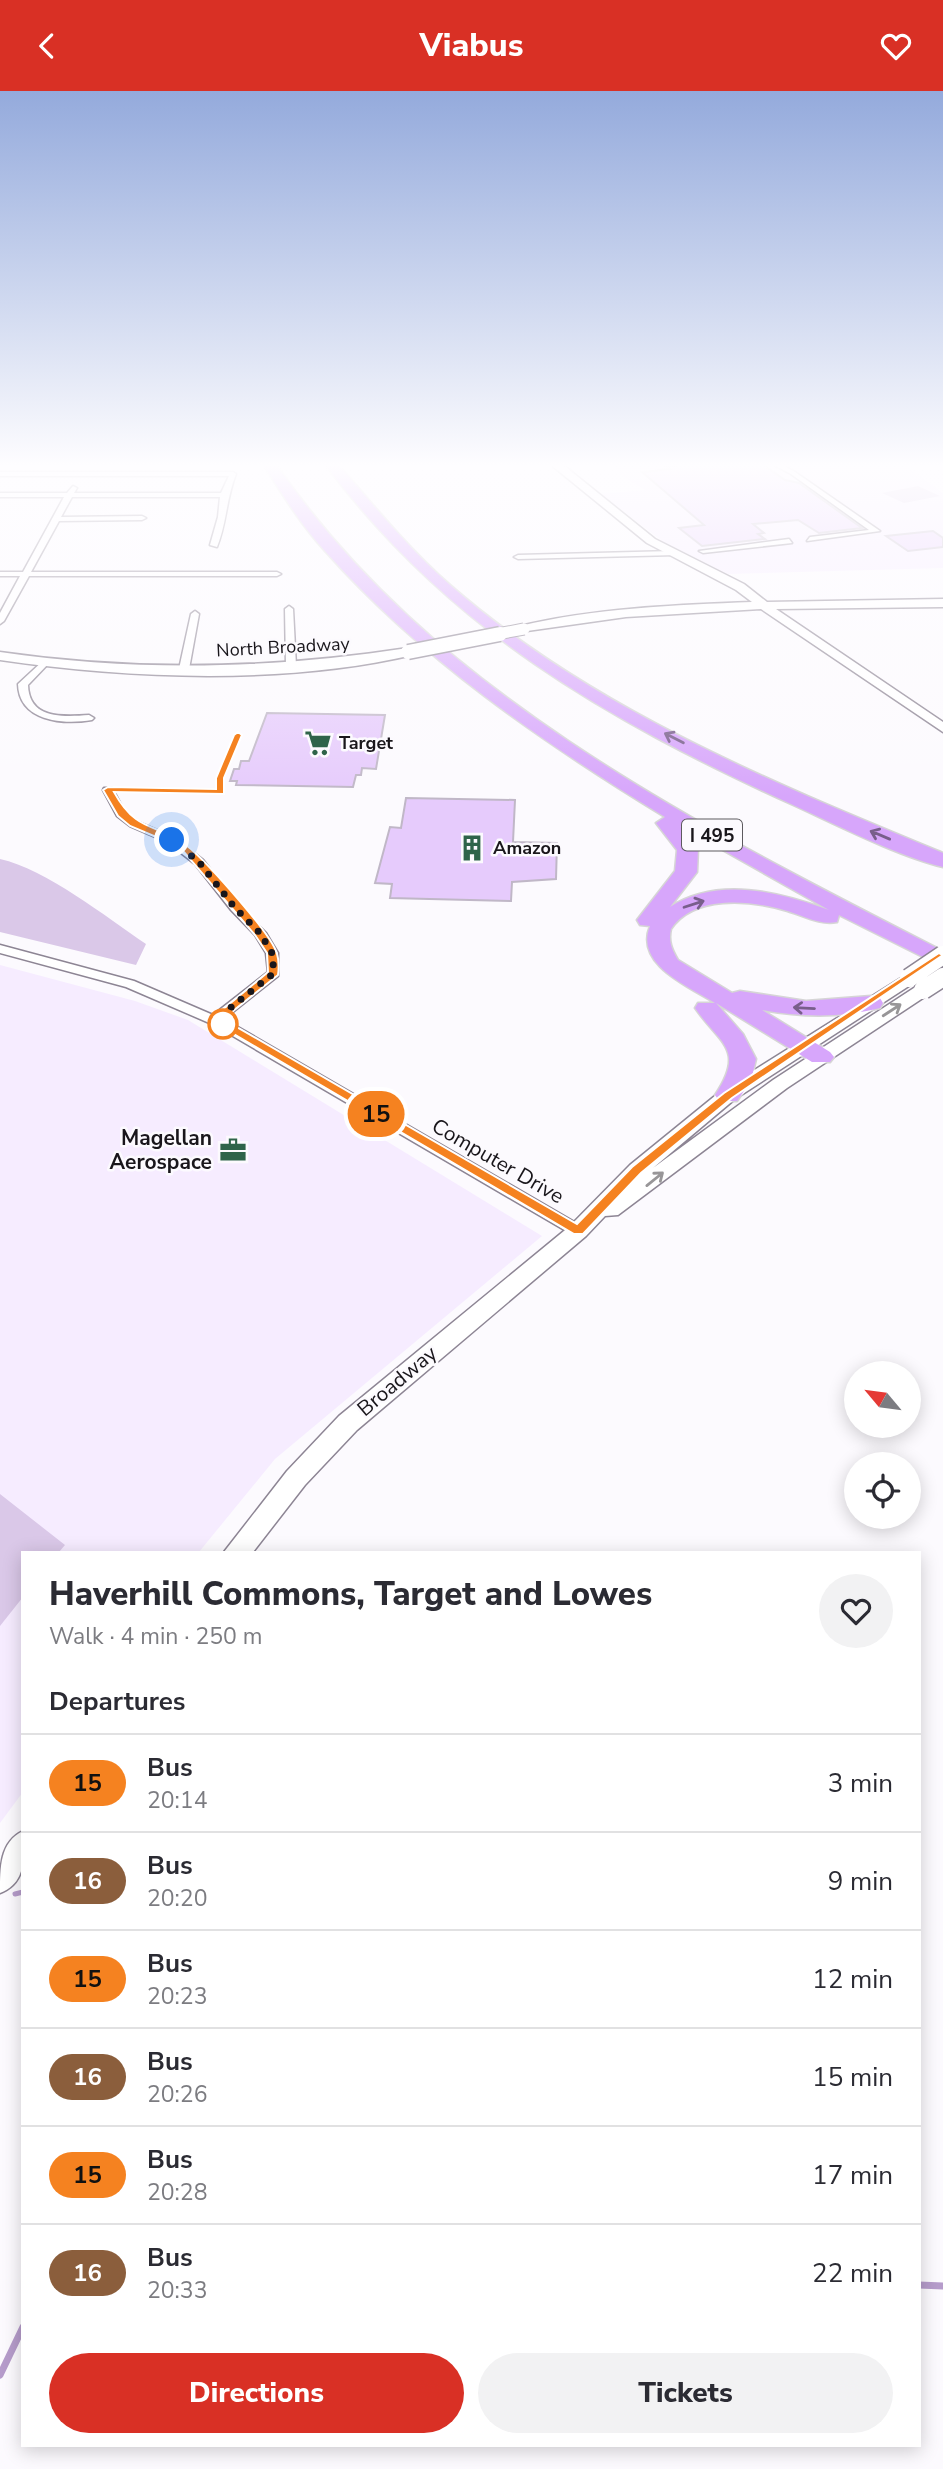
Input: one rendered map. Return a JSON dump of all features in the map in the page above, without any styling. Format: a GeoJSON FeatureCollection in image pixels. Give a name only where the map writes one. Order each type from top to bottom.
{"type":"FeatureCollection","features":[{"type":"Feature","properties":{"kind":"highway","name":"I 495"},"geometry":{"type":"LineString","coordinates":[[355,575],[416,632],[491,692],[578,752],[701,828],[943,958]]}},
{"type":"Feature","properties":{"kind":"highway"},"geometry":{"type":"LineString","coordinates":[[431,575],[445,589],[537,658],[653,727],[717,760],[943,861]]}},
{"type":"Feature","properties":{"kind":"highway"},"geometry":{"type":"LineString","coordinates":[[491,692],[557,751],[666,823],[829,917],[943,977]]}},
{"type":"Feature","properties":{"kind":"highway"},"geometry":{"type":"LineString","coordinates":[[666,823],[688,849],[686,871],[651,914],[640,940],[646,961],[676,987],[705,997],[807,1054]]}},
{"type":"Feature","properties":{"kind":"highway"},"geometry":{"type":"LineString","coordinates":[[728,1095],[740,1080],[746,1066],[742,1051],[705,997],[670,965],[659,950],[662,922],[679,909],[699,901],[731,896],[778,901],[829,917]]}},
{"type":"Feature","properties":{"kind":"highway"},"geometry":{"type":"LineString","coordinates":[[705,997],[831,1009],[872,1003]]}},
{"type":"Feature","properties":{"kind":"main road"},"geometry":{"type":"LineString","coordinates":[[718,575],[760,600],[764,607],[943,728]]}},
{"type":"Feature","properties":{"kind":"main road","name":"North Broadway"},"geometry":{"type":"LineString","coordinates":[[0,656],[45,662],[184,669],[291,666],[358,661],[603,616],[764,607],[943,603]]}},
{"type":"Feature","properties":{"kind":"main road","name":"Broadway"},"geometry":{"type":"LineString","coordinates":[[238,1551],[296,1478],[348,1423],[578,1231],[637,1170],[728,1095],[807,1054],[916,984],[943,958]]}},
{"type":"Feature","properties":{"kind":"main road","name":"Broadway"},"geometry":{"type":"LineString","coordinates":[[578,1231],[638,1193],[872,1003],[916,984],[943,977]]}},
{"type":"Feature","properties":{"kind":"main road"},"geometry":{"type":"LineString","coordinates":[[0,1877],[21,1849]]}},
{"type":"Feature","properties":{"kind":"street"},"geometry":{"type":"LineString","coordinates":[[0,621],[24,575]]}},
{"type":"Feature","properties":{"kind":"street"},"geometry":{"type":"LineString","coordinates":[[289,609],[291,666]]}},
{"type":"Feature","properties":{"kind":"street"},"geometry":{"type":"LineString","coordinates":[[184,669],[195,614]]}},
{"type":"Feature","properties":{"kind":"street"},"geometry":{"type":"LineString","coordinates":[[45,662],[23,684],[22,698],[26,703],[54,718],[89,718]]}},
{"type":"Feature","properties":{"kind":"street"},"geometry":{"type":"LineString","coordinates":[[108,790],[121,814],[134,824],[172,840],[187,850],[260,933],[272,953],[274,973],[215,1020]]}},
{"type":"Feature","properties":{"kind":"street","name":"Computer Drive"},"geometry":{"type":"LineString","coordinates":[[0,949],[130,984],[215,1020],[578,1231]]}},
{"type":"Feature","properties":{"kind":"shaded area"},"geometry":{"type":"Polygon","coordinates":[[[0,859],[18,864],[56,883],[146,944],[136,965],[0,932],[0,859]]]}},
{"type":"Feature","properties":{"kind":"shaded area"},"geometry":{"type":"Polygon","coordinates":[[[0,965],[135,1001],[188,1020],[542,1236],[275,1459],[200,1551],[21,1551],[21,1795],[0,1823],[0,965]]]}},
{"type":"Feature","properties":{"kind":"shaded area"},"geometry":{"type":"Polygon","coordinates":[[[0,1494],[65,1545],[60,1551],[21,1551],[21,1600],[0,1626],[0,1494]]]}},
{"type":"Feature","properties":{"kind":"building","name":"Target"},"geometry":{"type":"Polygon","coordinates":[[[267,713],[385,715],[376,769],[362,768],[361,775],[356,775],[353,787],[236,785],[237,781],[230,781],[234,769],[239,769],[241,761],[249,761],[267,713]]]}},
{"type":"Feature","properties":{"kind":"building","name":"Amazon"},"geometry":{"type":"Polygon","coordinates":[[[406,798],[515,800],[513,842],[557,843],[556,879],[512,882],[511,901],[390,898],[392,884],[375,883],[390,827],[401,828],[406,798]]]}},
{"type":"Feature","properties":{"kind":"waterway"},"geometry":{"type":"LineString","coordinates":[[15,1894],[21,1892]]}},
{"type":"Feature","properties":{"kind":"waterway"},"geometry":{"type":"LineString","coordinates":[[921,2285],[943,2286]]}},
{"type":"Feature","properties":{"kind":"waterway"},"geometry":{"type":"LineString","coordinates":[[0,2375],[21,2331]]}},
{"type":"Feature","properties":{"kind":"bus line","name":"15"},"geometry":{"type":"LineString","coordinates":[[238,735],[220,778],[220,792],[108,790],[121,814],[134,824],[172,840],[187,850],[235,908],[260,933],[272,953],[274,973],[265,983],[215,1020],[578,1231],[637,1170],[728,1095],[943,955]]}},
{"type":"Feature","properties":{"kind":"place","name":"Target"},"geometry":{"type":"Point","coordinates":[318,743]}},
{"type":"Feature","properties":{"kind":"place","name":"Amazon"},"geometry":{"type":"Point","coordinates":[472,848]}},
{"type":"Feature","properties":{"kind":"place","name":"Magellan Aerospace"},"geometry":{"type":"Point","coordinates":[233,1150]}},
{"type":"Feature","properties":{"kind":"route"},"geometry":{"type":"LineString","coordinates":[[172,840],[199,862],[235,908],[260,933],[272,953],[274,973],[265,983],[215,1020],[223,1024]]}}]}
